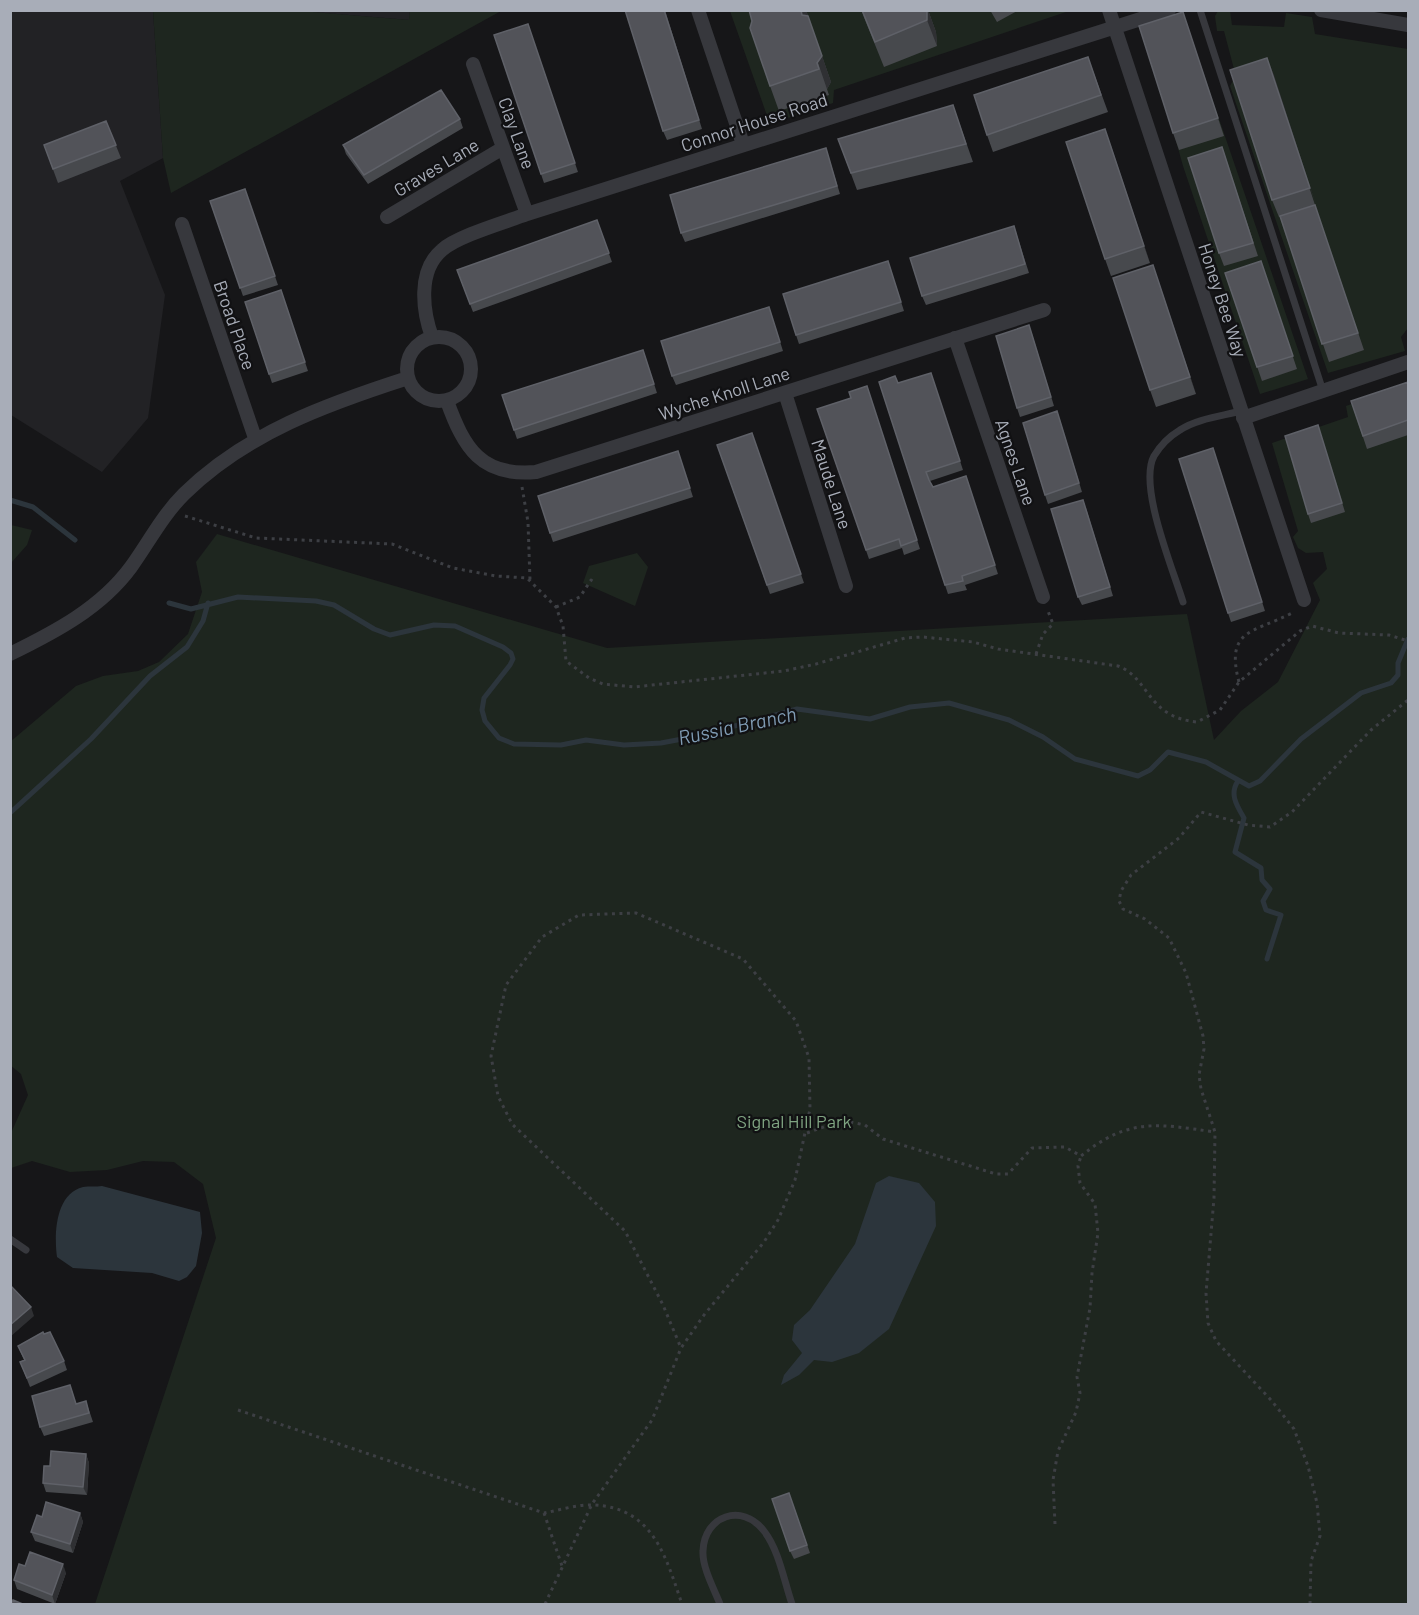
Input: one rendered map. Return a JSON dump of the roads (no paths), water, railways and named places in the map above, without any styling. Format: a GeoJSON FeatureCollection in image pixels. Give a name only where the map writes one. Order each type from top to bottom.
{"type":"FeatureCollection","features":[{"type":"Feature","properties":{"kind":"street"},"geometry":{"type":"LineString","coordinates":[[698,10],[743,144]]}},
{"type":"Feature","properties":{"kind":"street","name":"Honey Bee Way"},"geometry":{"type":"LineString","coordinates":[[1108,10],[1304,600]]}},
{"type":"Feature","properties":{"kind":"street","name":"Connor House Road"},"geometry":{"type":"LineString","coordinates":[[432,337],[425,316],[424,287],[431,267],[441,250],[527,214],[1169,10]]}},
{"type":"Feature","properties":{"kind":"street"},"geometry":{"type":"LineString","coordinates":[[1321,10],[1408,25]]}},
{"type":"Feature","properties":{"kind":"street","name":"Clay Lane"},"geometry":{"type":"LineString","coordinates":[[473,64],[527,214]]}},
{"type":"Feature","properties":{"kind":"street","name":"Graves Lane"},"geometry":{"type":"LineString","coordinates":[[387,217],[503,147]]}},
{"type":"Feature","properties":{"kind":"street","name":"Broad Place"},"geometry":{"type":"LineString","coordinates":[[182,224],[255,438]]}},
{"type":"Feature","properties":{"kind":"street","name":"Wyche Knoll Lane"},"geometry":{"type":"LineString","coordinates":[[447,401],[463,439],[472,453],[497,469],[520,473],[536,472],[1044,310]]}},
{"type":"Feature","properties":{"kind":"street"},"geometry":{"type":"LineString","coordinates":[[432,337],[454,340],[463,347],[472,367],[465,388],[447,401],[438,402],[419,395],[408,378],[407,368],[414,348],[432,337]]}},
{"type":"Feature","properties":{"kind":"street","name":"Agnes Lane"},"geometry":{"type":"LineString","coordinates":[[955,338],[1043,597]]}},
{"type":"Feature","properties":{"kind":"street"},"geometry":{"type":"LineString","coordinates":[[1242,414],[1323,391],[1408,362]]}},
{"type":"Feature","properties":{"kind":"street"},"geometry":{"type":"LineString","coordinates":[[10,654],[49,635],[96,604],[130,569],[170,509],[212,469],[255,438],[408,378]]}},
{"type":"Feature","properties":{"kind":"street","name":"Maude Lane"},"geometry":{"type":"LineString","coordinates":[[785,393],[846,586]]}},
{"type":"Feature","properties":{"kind":"lane"},"geometry":{"type":"LineString","coordinates":[[1200,10],[1323,391]]}},
{"type":"Feature","properties":{"kind":"lane"},"geometry":{"type":"LineString","coordinates":[[1183,602],[1154,503],[1150,483],[1153,457],[1169,438],[1182,428],[1242,414]]}},
{"type":"Feature","properties":{"kind":"lane"},"geometry":{"type":"LineString","coordinates":[[10,1239],[26,1250]]}},
{"type":"Feature","properties":{"kind":"lane"},"geometry":{"type":"LineString","coordinates":[[720,1605],[702,1555],[704,1538],[714,1522],[724,1516],[735,1516],[750,1519],[766,1534],[792,1605]]}},
{"type":"Feature","properties":{"kind":"waterway","name":"Russia Branch"},"geometry":{"type":"LineString","coordinates":[[10,500],[33,507],[75,540]]}},
{"type":"Feature","properties":{"kind":"waterway","name":"Russia Branch"},"geometry":{"type":"LineString","coordinates":[[169,603],[191,609],[238,597],[316,601],[334,605],[374,629],[390,635],[434,625],[455,626],[503,647],[511,653],[513,659],[510,665],[484,698],[482,710],[485,721],[499,738],[514,744],[561,745],[586,740],[624,745],[661,743],[698,736],[797,709],[870,719],[910,707],[949,703],[1009,720],[1043,737],[1075,759],[1138,776],[1150,770],[1168,752],[1206,762],[1249,786],[1260,781],[1301,739],[1361,693],[1391,683],[1398,675],[1398,663],[1408,639]]}},
{"type":"Feature","properties":{"kind":"waterway"},"geometry":{"type":"LineString","coordinates":[[10,813],[91,739],[150,676],[187,647],[203,621],[208,603]]}},
{"type":"Feature","properties":{"kind":"waterway"},"geometry":{"type":"LineString","coordinates":[[1238,781],[1234,795],[1244,818],[1235,852],[1261,868],[1262,880],[1270,889],[1263,901],[1266,910],[1281,915],[1267,959]]}},
{"type":"Feature","properties":{"kind":"park label","name":"Signal Hill Park"},"geometry":{"type":"Point","coordinates":[794,1121]}}]}
